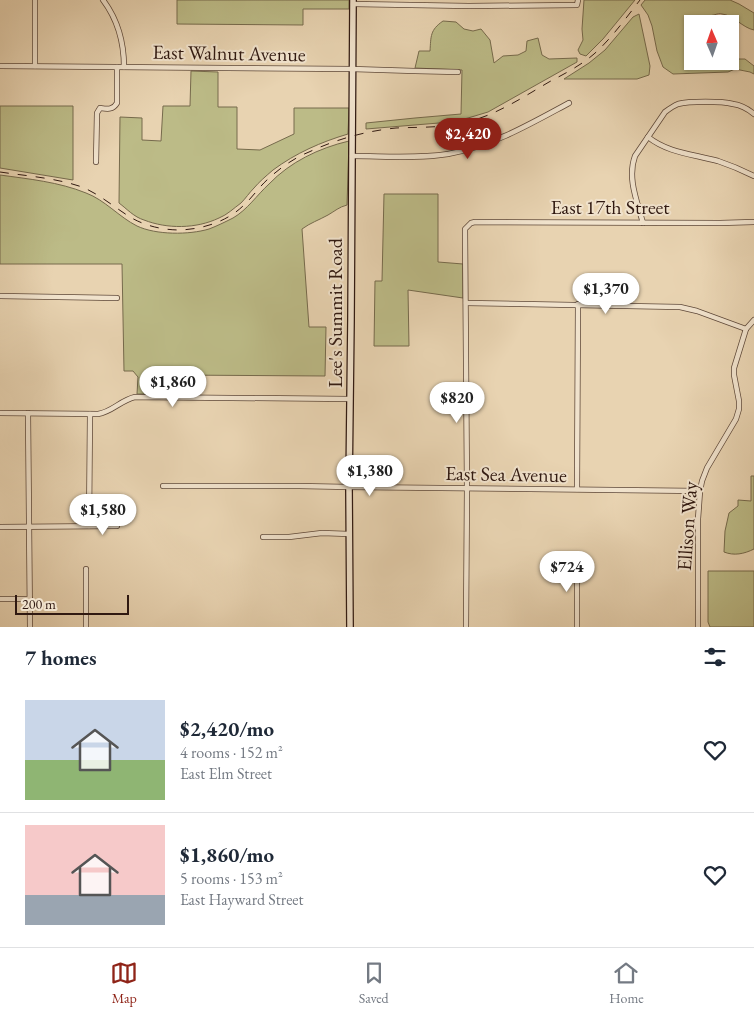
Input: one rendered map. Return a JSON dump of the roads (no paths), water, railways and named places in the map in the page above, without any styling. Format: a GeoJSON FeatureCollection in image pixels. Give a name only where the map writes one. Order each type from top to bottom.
{"type":"FeatureCollection","features":[{"type":"Feature","properties":{"kind":"main road","name":"Lee's Summit Road"},"geometry":{"type":"LineString","coordinates":[[350,627],[349,487],[353,2]]}},
{"type":"Feature","properties":{"kind":"street"},"geometry":{"type":"LineString","coordinates":[[35,0],[35,66]]}},
{"type":"Feature","properties":{"kind":"street"},"geometry":{"type":"LineString","coordinates":[[103,0],[118,24],[124,67]]}},
{"type":"Feature","properties":{"kind":"street"},"geometry":{"type":"LineString","coordinates":[[353,2],[469,6],[552,3],[577,5],[578,2]]}},
{"type":"Feature","properties":{"kind":"street","name":"East Walnut Avenue"},"geometry":{"type":"LineString","coordinates":[[0,66],[352,69],[458,72]]}},
{"type":"Feature","properties":{"kind":"street"},"geometry":{"type":"LineString","coordinates":[[96,162],[97,113],[100,108],[106,110],[115,106],[117,102],[117,67]]}},
{"type":"Feature","properties":{"kind":"street"},"geometry":{"type":"LineString","coordinates":[[643,223],[631,170],[635,156],[665,112],[675,106],[688,102],[732,103],[740,105],[754,114]]}},
{"type":"Feature","properties":{"kind":"street"},"geometry":{"type":"LineString","coordinates":[[352,156],[427,156],[472,149],[516,132],[569,103]]}},
{"type":"Feature","properties":{"kind":"street"},"geometry":{"type":"LineString","coordinates":[[648,137],[670,150],[719,161],[754,176]]}},
{"type":"Feature","properties":{"kind":"street","name":"East 17th Street"},"geometry":{"type":"LineString","coordinates":[[466,303],[465,229],[470,223],[754,222]]}},
{"type":"Feature","properties":{"kind":"street"},"geometry":{"type":"LineString","coordinates":[[0,296],[117,298]]}},
{"type":"Feature","properties":{"kind":"street"},"geometry":{"type":"LineString","coordinates":[[466,627],[466,303],[680,307],[697,311],[746,329]]}},
{"type":"Feature","properties":{"kind":"street"},"geometry":{"type":"LineString","coordinates":[[577,490],[578,304]]}},
{"type":"Feature","properties":{"kind":"street","name":"Ellison Way"},"geometry":{"type":"LineString","coordinates":[[698,627],[698,519],[700,491],[707,468],[736,419],[739,401],[734,368],[746,329],[754,320]]}},
{"type":"Feature","properties":{"kind":"street"},"geometry":{"type":"LineString","coordinates":[[0,413],[104,413],[122,401],[135,398],[350,399]]}},
{"type":"Feature","properties":{"kind":"street"},"geometry":{"type":"LineString","coordinates":[[28,413],[30,627]]}},
{"type":"Feature","properties":{"kind":"street"},"geometry":{"type":"LineString","coordinates":[[90,414],[90,526]]}},
{"type":"Feature","properties":{"kind":"street","name":"East Sea Avenue"},"geometry":{"type":"LineString","coordinates":[[163,486],[700,491]]}},
{"type":"Feature","properties":{"kind":"street"},"geometry":{"type":"LineString","coordinates":[[0,527],[117,526]]}},
{"type":"Feature","properties":{"kind":"street"},"geometry":{"type":"LineString","coordinates":[[263,537],[289,537],[322,533],[349,534]]}},
{"type":"Feature","properties":{"kind":"street"},"geometry":{"type":"LineString","coordinates":[[577,558],[577,627]]}},
{"type":"Feature","properties":{"kind":"street"},"geometry":{"type":"LineString","coordinates":[[86,569],[86,627]]}},
{"type":"Feature","properties":{"kind":"street"},"geometry":{"type":"LineString","coordinates":[[0,599],[30,599]]}},
{"type":"Feature","properties":{"kind":"railway"},"geometry":{"type":"LineString","coordinates":[[0,172],[52,179],[82,187],[130,217],[154,227],[180,230],[214,224],[236,212],[277,171],[298,157],[320,147],[374,131],[457,124],[481,118],[504,108],[572,70],[589,58],[612,35],[640,0]]}}]}
